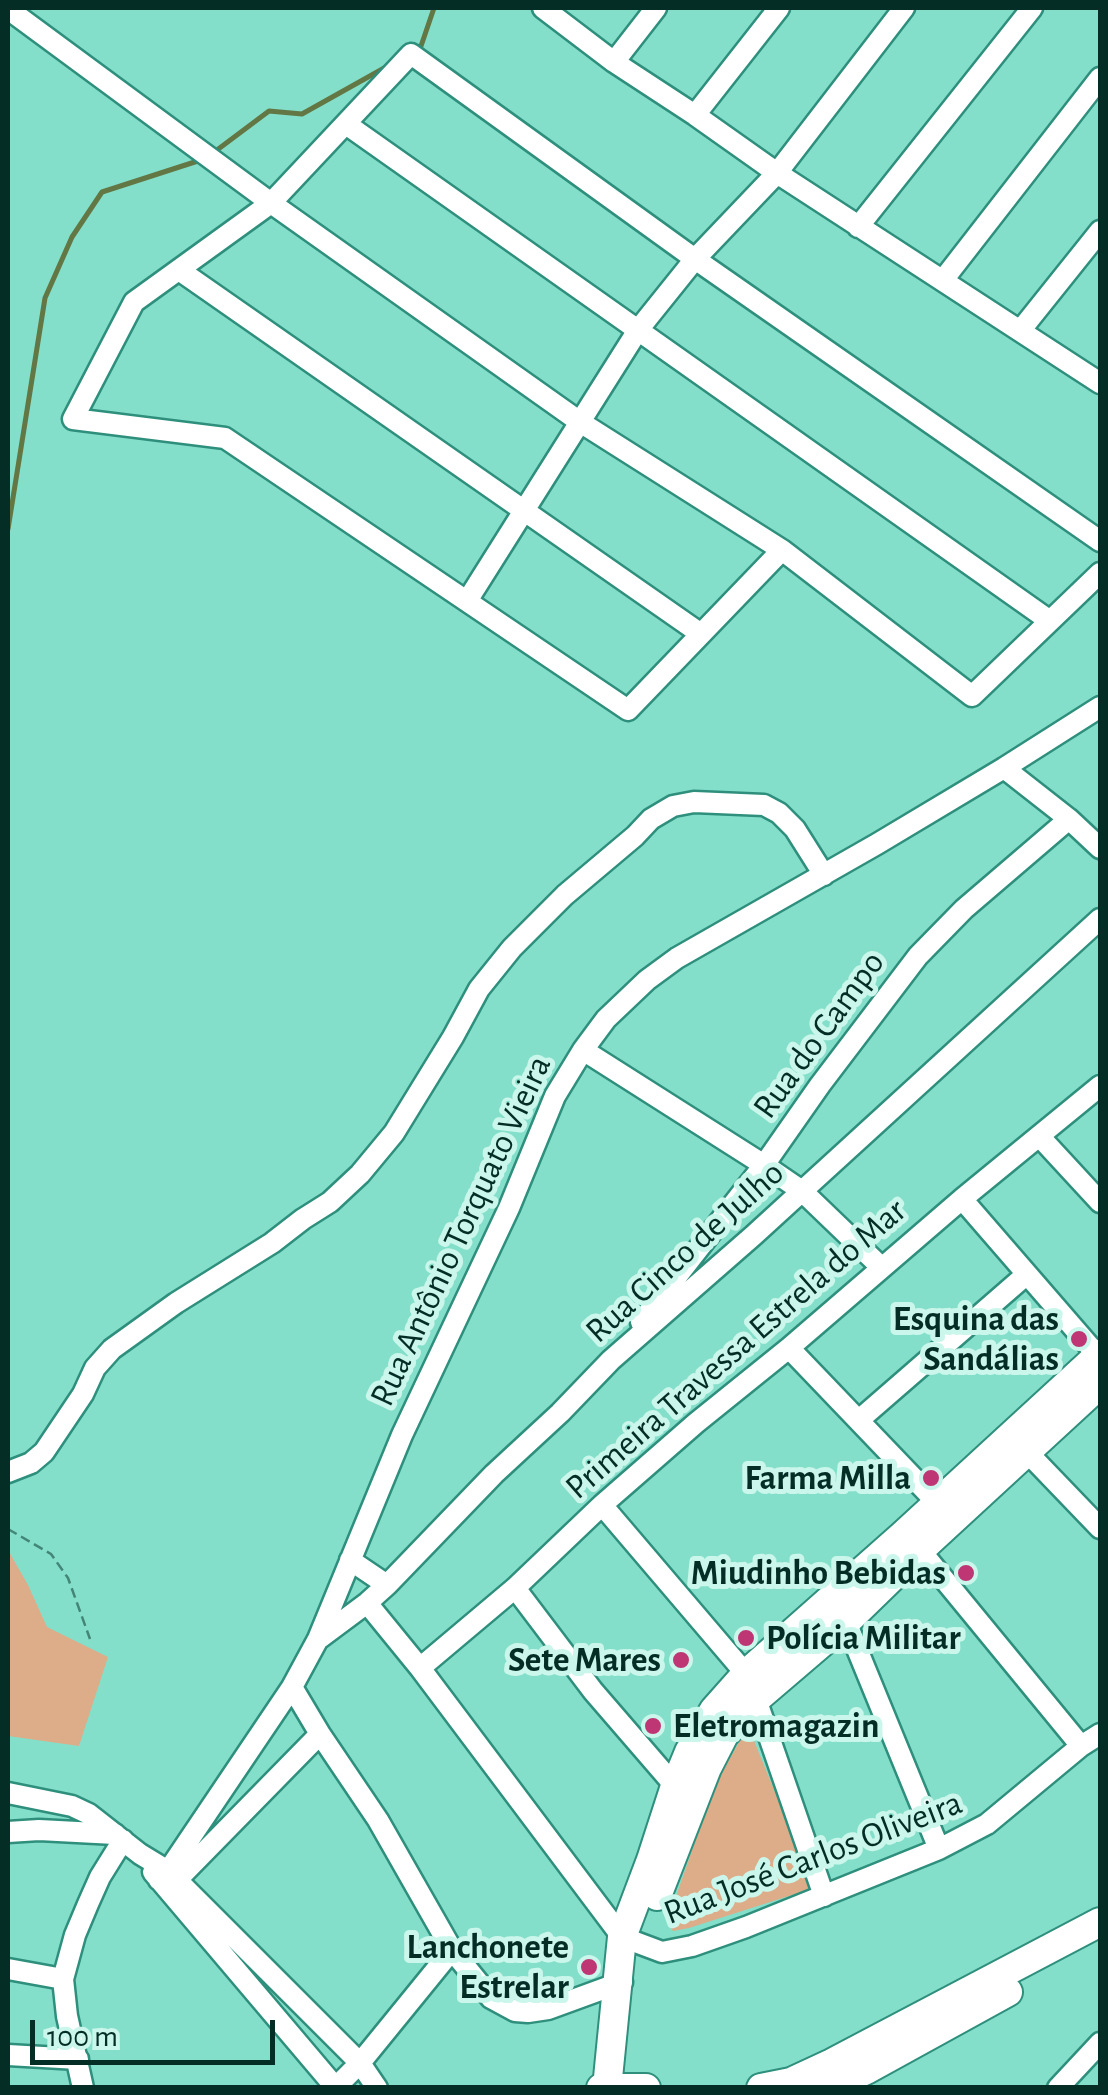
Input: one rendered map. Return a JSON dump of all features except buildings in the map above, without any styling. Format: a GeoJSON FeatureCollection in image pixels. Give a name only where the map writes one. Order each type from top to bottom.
{"type":"FeatureCollection","features":[{"type":"Feature","properties":{"kind":"main road"},"geometry":{"type":"LineString","coordinates":[[630,1941],[706,1768],[751,1686],[946,1512],[1100,1355]]}},
{"type":"Feature","properties":{"kind":"main road"},"geometry":{"type":"LineString","coordinates":[[646,2088],[605,2087],[618,1988],[675,1786],[689,1752],[714,1710],[846,1622],[920,1550],[946,1512],[1026,1452],[1100,1384]]}},
{"type":"Feature","properties":{"kind":"main road"},"geometry":{"type":"LineString","coordinates":[[760,2088],[792,2085],[1100,1922]]}},
{"type":"Feature","properties":{"kind":"main road"},"geometry":{"type":"LineString","coordinates":[[828,2088],[1100,1941]]}},
{"type":"Feature","properties":{"kind":"street"},"geometry":{"type":"LineString","coordinates":[[543,8],[614,62],[777,173],[1100,382]]}},
{"type":"Feature","properties":{"kind":"street"},"geometry":{"type":"LineString","coordinates":[[614,62],[656,8]]}},
{"type":"Feature","properties":{"kind":"street"},"geometry":{"type":"LineString","coordinates":[[695,115],[779,8]]}},
{"type":"Feature","properties":{"kind":"street"},"geometry":{"type":"LineString","coordinates":[[467,601],[638,330],[695,258],[777,173],[904,8]]}},
{"type":"Feature","properties":{"kind":"street"},"geometry":{"type":"LineString","coordinates":[[858,227],[1032,8]]}},
{"type":"Feature","properties":{"kind":"street"},"geometry":{"type":"LineString","coordinates":[[8,9],[271,203],[580,422],[782,550],[972,696],[1100,573]]}},
{"type":"Feature","properties":{"kind":"street"},"geometry":{"type":"LineString","coordinates":[[782,550],[628,710],[225,438],[73,418],[134,302],[271,203],[411,54],[695,258],[1100,540]]}},
{"type":"Feature","properties":{"kind":"street"},"geometry":{"type":"LineString","coordinates":[[943,280],[1100,78]]}},
{"type":"Feature","properties":{"kind":"street"},"geometry":{"type":"LineString","coordinates":[[346,124],[1050,621]]}},
{"type":"Feature","properties":{"kind":"street"},"geometry":{"type":"LineString","coordinates":[[1020,331],[1100,231]]}},
{"type":"Feature","properties":{"kind":"street"},"geometry":{"type":"LineString","coordinates":[[179,270],[701,634]]}},
{"type":"Feature","properties":{"kind":"street","name":"Rua Antônio Torquato Vieira"},"geometry":{"type":"LineString","coordinates":[[168,1880],[318,1640],[402,1435],[509,1208],[555,1096],[606,1019],[677,958],[824,875],[1100,707]]}},
{"type":"Feature","properties":{"kind":"street"},"geometry":{"type":"LineString","coordinates":[[1004,768],[1100,848]]}},
{"type":"Feature","properties":{"kind":"street"},"geometry":{"type":"LineString","coordinates":[[8,1472],[31,1463],[44,1452],[112,1349],[176,1303],[272,1243],[302,1218],[330,1202],[360,1174],[394,1133],[479,988],[512,948],[651,818],[673,806],[694,802],[764,805],[779,812],[795,828],[824,875]]}},
{"type":"Feature","properties":{"kind":"street","name":"Rua do Campo"},"geometry":{"type":"LineString","coordinates":[[611,1360],[764,1164],[918,956],[964,908],[1068,819]]}},
{"type":"Feature","properties":{"kind":"street","name":"Rua Cinco de Julho"},"geometry":{"type":"LineString","coordinates":[[318,1640],[386,1585],[611,1360],[1100,919]]}},
{"type":"Feature","properties":{"kind":"street"},"geometry":{"type":"LineString","coordinates":[[583,1050],[802,1191],[881,1267]]}},
{"type":"Feature","properties":{"kind":"street","name":"Primeira Travessa Estrela do Mar"},"geometry":{"type":"LineString","coordinates":[[420,1668],[696,1423],[1100,1086]]}},
{"type":"Feature","properties":{"kind":"street"},"geometry":{"type":"LineString","coordinates":[[1040,1137],[1100,1202]]}},
{"type":"Feature","properties":{"kind":"street"},"geometry":{"type":"LineString","coordinates":[[962,1199],[1100,1355]]}},
{"type":"Feature","properties":{"kind":"street"},"geometry":{"type":"LineString","coordinates":[[859,1420],[1026,1274]]}},
{"type":"Feature","properties":{"kind":"street"},"geometry":{"type":"LineString","coordinates":[[789,1348],[946,1512]]}},
{"type":"Feature","properties":{"kind":"street"},"geometry":{"type":"LineString","coordinates":[[1026,1452],[1100,1528]]}},
{"type":"Feature","properties":{"kind":"street"},"geometry":{"type":"LineString","coordinates":[[602,1505],[751,1686],[824,1896]]}},
{"type":"Feature","properties":{"kind":"street"},"geometry":{"type":"LineString","coordinates":[[920,1550],[1081,1746]]}},
{"type":"Feature","properties":{"kind":"street"},"geometry":{"type":"LineString","coordinates":[[350,1560],[386,1585]]}},
{"type":"Feature","properties":{"kind":"street"},"geometry":{"type":"LineString","coordinates":[[514,1588],[593,1691],[675,1786]]}},
{"type":"Feature","properties":{"kind":"street"},"geometry":{"type":"LineString","coordinates":[[367,1603],[630,1941]]}},
{"type":"Feature","properties":{"kind":"street"},"geometry":{"type":"LineString","coordinates":[[846,1622],[939,1849]]}},
{"type":"Feature","properties":{"kind":"street"},"geometry":{"type":"LineString","coordinates":[[292,1687],[378,1820],[452,1950],[491,1998],[528,2012],[618,1988]]}},
{"type":"Feature","properties":{"kind":"street"},"geometry":{"type":"LineString","coordinates":[[168,1880],[320,1734]]}},
{"type":"Feature","properties":{"kind":"street","name":"Rua José Carlos Oliveira"},"geometry":{"type":"LineString","coordinates":[[630,1941],[662,1952],[676,1951],[939,1849],[987,1824],[1100,1734]]}},
{"type":"Feature","properties":{"kind":"street"},"geometry":{"type":"LineString","coordinates":[[8,1793],[72,1806],[90,1814],[140,1854],[360,2063],[377,2088]]}},
{"type":"Feature","properties":{"kind":"street"},"geometry":{"type":"LineString","coordinates":[[8,1832],[40,1830],[118,1837]]}},
{"type":"Feature","properties":{"kind":"street"},"geometry":{"type":"LineString","coordinates":[[83,2088],[66,2016],[63,1979],[88,1904],[118,1837]]}},
{"type":"Feature","properties":{"kind":"street"},"geometry":{"type":"LineString","coordinates":[[168,1880],[336,2087],[452,1950]]}},
{"type":"Feature","properties":{"kind":"street"},"geometry":{"type":"LineString","coordinates":[[8,1969],[63,1979]]}},
{"type":"Feature","properties":{"kind":"street"},"geometry":{"type":"LineString","coordinates":[[1058,2088],[1100,2043]]}},
{"type":"Feature","properties":{"kind":"street"},"geometry":{"type":"LineString","coordinates":[[8,2055],[78,2059]]}},
{"type":"Feature","properties":{"kind":"path"},"geometry":{"type":"LineString","coordinates":[[8,1529],[51,1554],[68,1578],[90,1638]]}},
{"type":"Feature","properties":{"kind":"shaded area"},"geometry":{"type":"Polygon","coordinates":[[[8,1550],[47,1627],[108,1657],[79,1746],[8,1736],[8,1550]]]}},
{"type":"Feature","properties":{"kind":"shaded area"},"geometry":{"type":"Polygon","coordinates":[[[748,1726],[814,1888],[673,1931],[667,1922],[715,1785],[748,1726]]]}},
{"type":"Feature","properties":{"kind":"waterway"},"geometry":{"type":"LineString","coordinates":[[417,50],[434,8]]}},
{"type":"Feature","properties":{"kind":"waterway"},"geometry":{"type":"LineString","coordinates":[[213,153],[269,111],[302,114],[386,67]]}},
{"type":"Feature","properties":{"kind":"waterway"},"geometry":{"type":"LineString","coordinates":[[8,529],[45,298],[72,237],[102,192],[204,159]]}},
{"type":"Feature","properties":{"kind":"place","name":"Esquina das Sandálias"},"geometry":{"type":"Point","coordinates":[1079,1339]}},
{"type":"Feature","properties":{"kind":"place","name":"Farma Milla"},"geometry":{"type":"Point","coordinates":[931,1478]}},
{"type":"Feature","properties":{"kind":"place","name":"Miudinho Bebidas"},"geometry":{"type":"Point","coordinates":[966,1573]}},
{"type":"Feature","properties":{"kind":"place","name":"Polícia Militar"},"geometry":{"type":"Point","coordinates":[746,1638]}},
{"type":"Feature","properties":{"kind":"place","name":"Sete Mares"},"geometry":{"type":"Point","coordinates":[681,1660]}},
{"type":"Feature","properties":{"kind":"place","name":"Eletromagazin"},"geometry":{"type":"Point","coordinates":[653,1726]}},
{"type":"Feature","properties":{"kind":"place","name":"Lanchonete Estrelar"},"geometry":{"type":"Point","coordinates":[589,1967]}}]}
